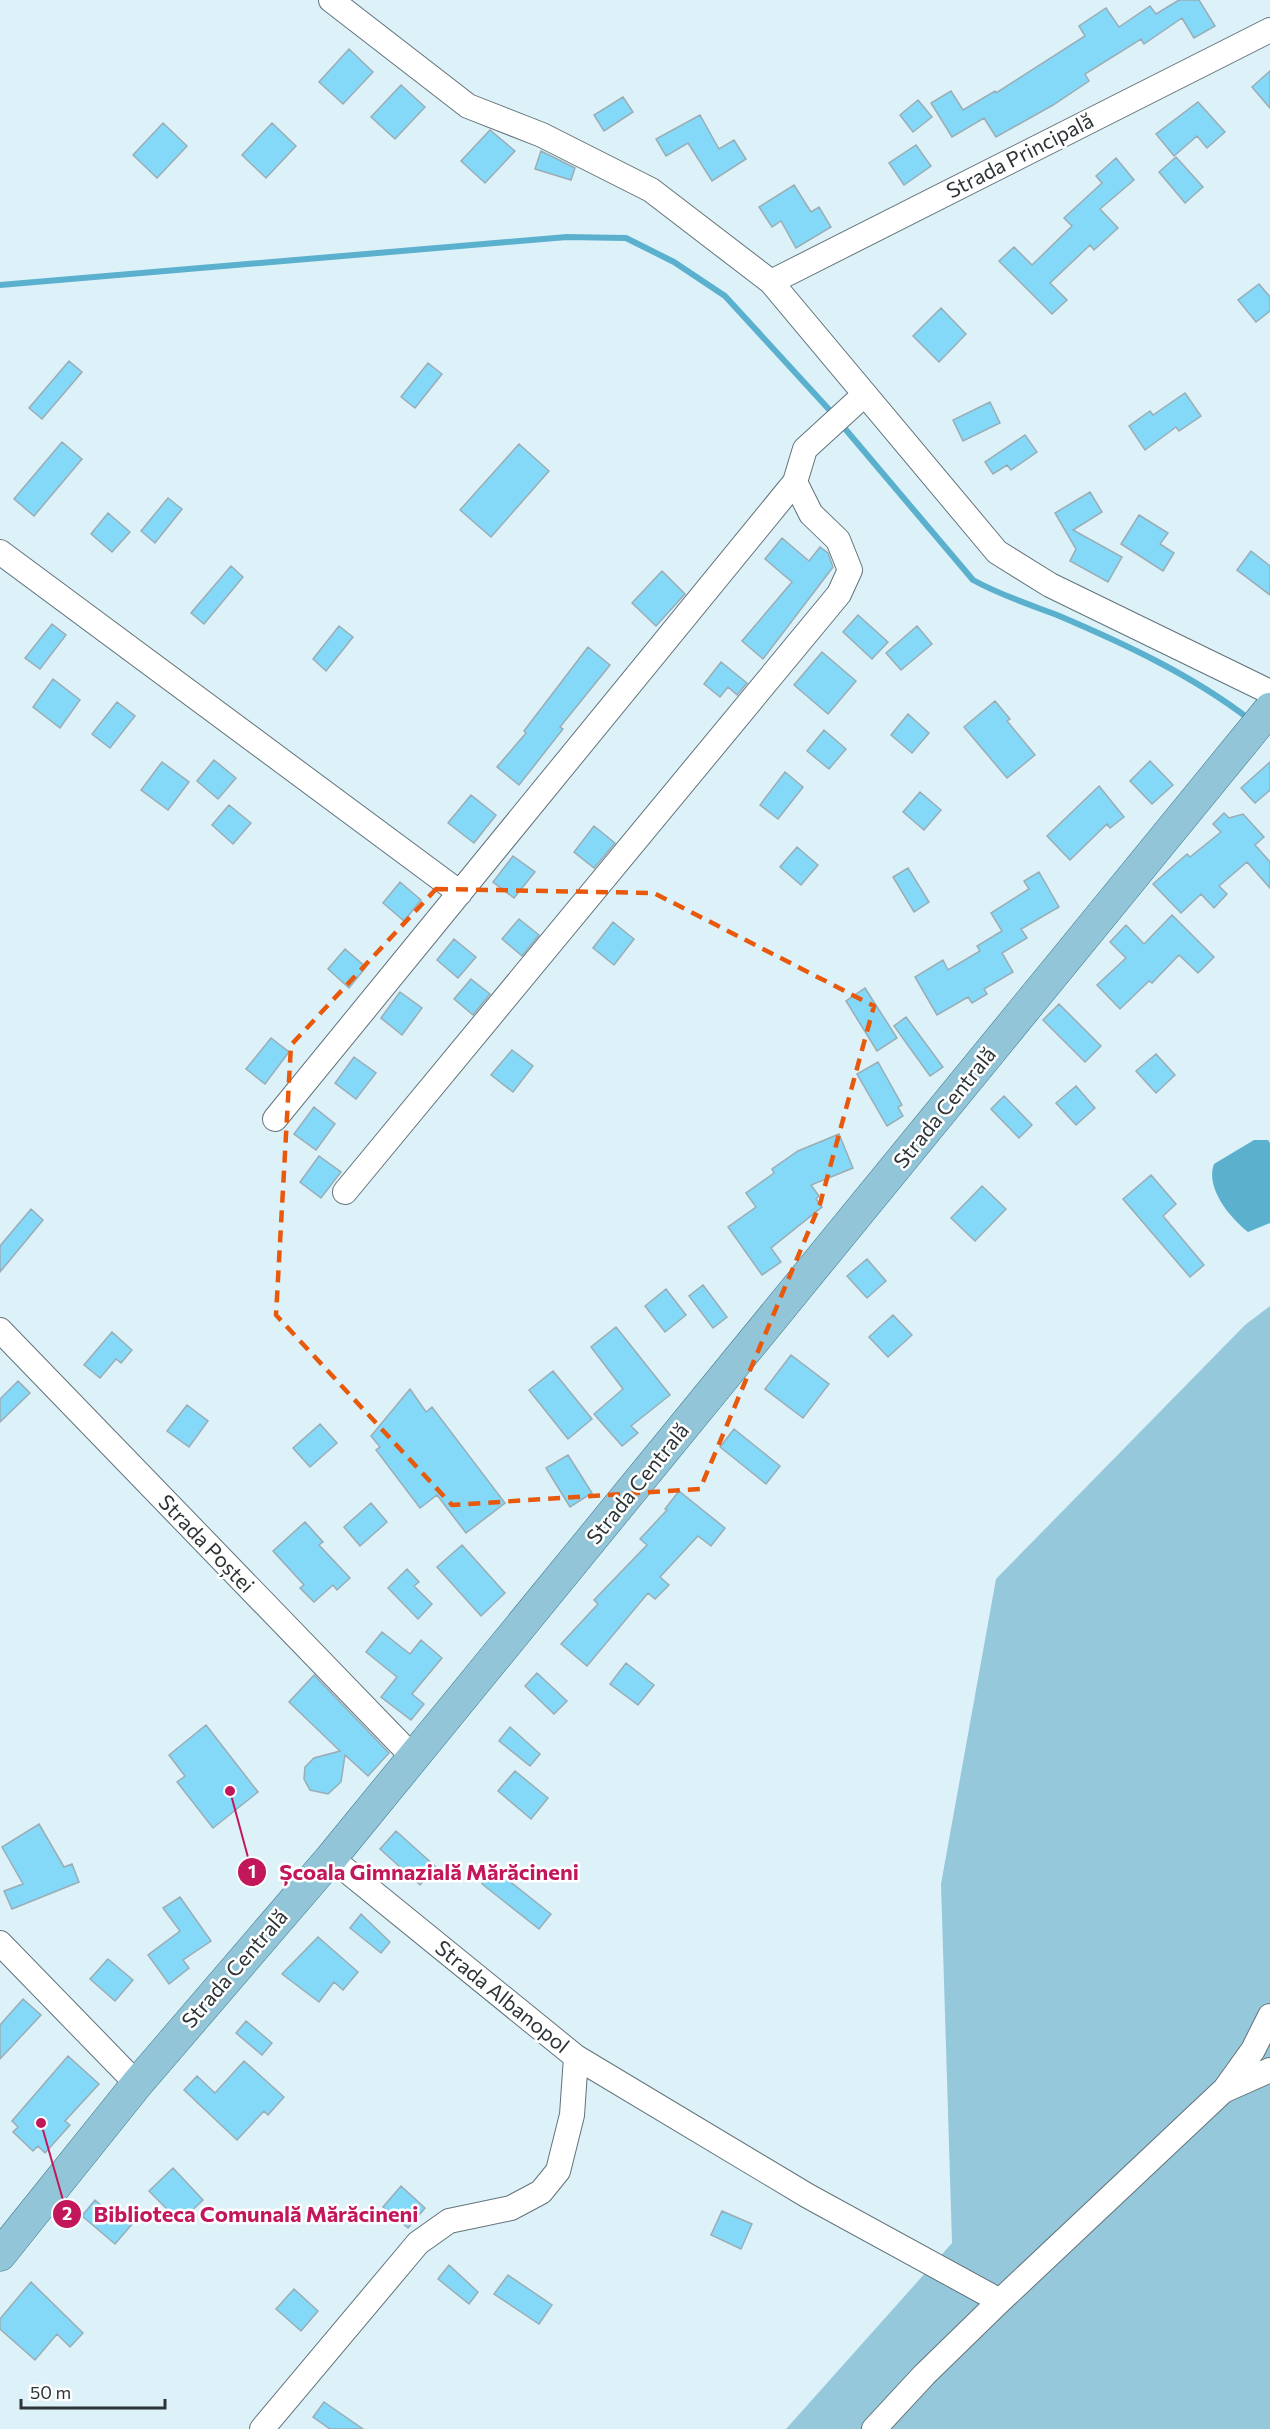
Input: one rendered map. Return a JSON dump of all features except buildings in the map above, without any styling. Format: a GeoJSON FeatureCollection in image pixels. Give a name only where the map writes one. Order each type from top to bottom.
{"type":"FeatureCollection","features":[{"type":"Feature","properties":{"kind":"main road","name":"Strada Centrală"},"geometry":{"type":"LineString","coordinates":[[0,2255],[137,2084],[331,1858],[1263,713]]}},
{"type":"Feature","properties":{"kind":"street"},"geometry":{"type":"LineString","coordinates":[[331,0],[468,106],[542,135],[651,190],[771,282],[997,552],[1263,713]]}},
{"type":"Feature","properties":{"kind":"street","name":"Strada Principală"},"geometry":{"type":"LineString","coordinates":[[771,282],[1270,30]]}},
{"type":"Feature","properties":{"kind":"street"},"geometry":{"type":"LineString","coordinates":[[275,1119],[795,482],[805,449],[864,394]]}},
{"type":"Feature","properties":{"kind":"street"},"geometry":{"type":"LineString","coordinates":[[345,1192],[839,594],[850,570],[838,540],[811,514],[795,482]]}},
{"type":"Feature","properties":{"kind":"street"},"geometry":{"type":"LineString","coordinates":[[0,552],[460,893]]}},
{"type":"Feature","properties":{"kind":"street","name":"Strada Poștei"},"geometry":{"type":"LineString","coordinates":[[0,1330],[413,1757]]}},
{"type":"Feature","properties":{"kind":"street","name":"Strada Albanopol"},"geometry":{"type":"LineString","coordinates":[[262,2429],[418,2243],[449,2221],[511,2208],[541,2192],[558,2171],[572,2115],[576,2057],[331,1858]]}},
{"type":"Feature","properties":{"kind":"street"},"geometry":{"type":"LineString","coordinates":[[0,1943],[137,2084]]}},
{"type":"Feature","properties":{"kind":"street"},"geometry":{"type":"LineString","coordinates":[[874,2429],[924,2375],[1000,2301],[1223,2091],[1253,2050],[1270,2016]]}},
{"type":"Feature","properties":{"kind":"street"},"geometry":{"type":"LineString","coordinates":[[576,2057],[808,2196],[1000,2301]]}},
{"type":"Feature","properties":{"kind":"street"},"geometry":{"type":"LineString","coordinates":[[1223,2091],[1270,2070]]}},
{"type":"Feature","properties":{"kind":"highlighted area"},"geometry":{"type":"Polygon","coordinates":[[[436,889],[654,893],[874,1006],[820,1204],[700,1489],[452,1505],[276,1315],[291,1045],[436,889]]]}},
{"type":"Feature","properties":{"kind":"shaded area"},"geometry":{"type":"Polygon","coordinates":[[[1254,1140],[1268,1140],[1270,1143],[1270,1223],[1248,1232],[1221,1202],[1213,1183],[1212,1173],[1214,1164],[1254,1140]]]}},
{"type":"Feature","properties":{"kind":"shaded area"},"geometry":{"type":"Polygon","coordinates":[[[1270,1306],[1270,2429],[786,2429],[952,2243],[941,1884],[996,1579],[1245,1325],[1270,1306]]]}},
{"type":"Feature","properties":{"kind":"waterway"},"geometry":{"type":"LineString","coordinates":[[0,285],[567,237],[626,238],[674,262],[725,296],[835,416]]}},
{"type":"Feature","properties":{"kind":"waterway"},"geometry":{"type":"LineString","coordinates":[[841,424],[973,580],[1082,626],[1156,661],[1204,688],[1249,719]]}},
{"type":"Feature","properties":{"kind":"place","name":"Școala Gimnazială Mărăcineni"},"geometry":{"type":"Point","coordinates":[230,1791]}},
{"type":"Feature","properties":{"kind":"place","name":"Biblioteca Comunală Mărăcineni"},"geometry":{"type":"Point","coordinates":[41,2123]}}]}
